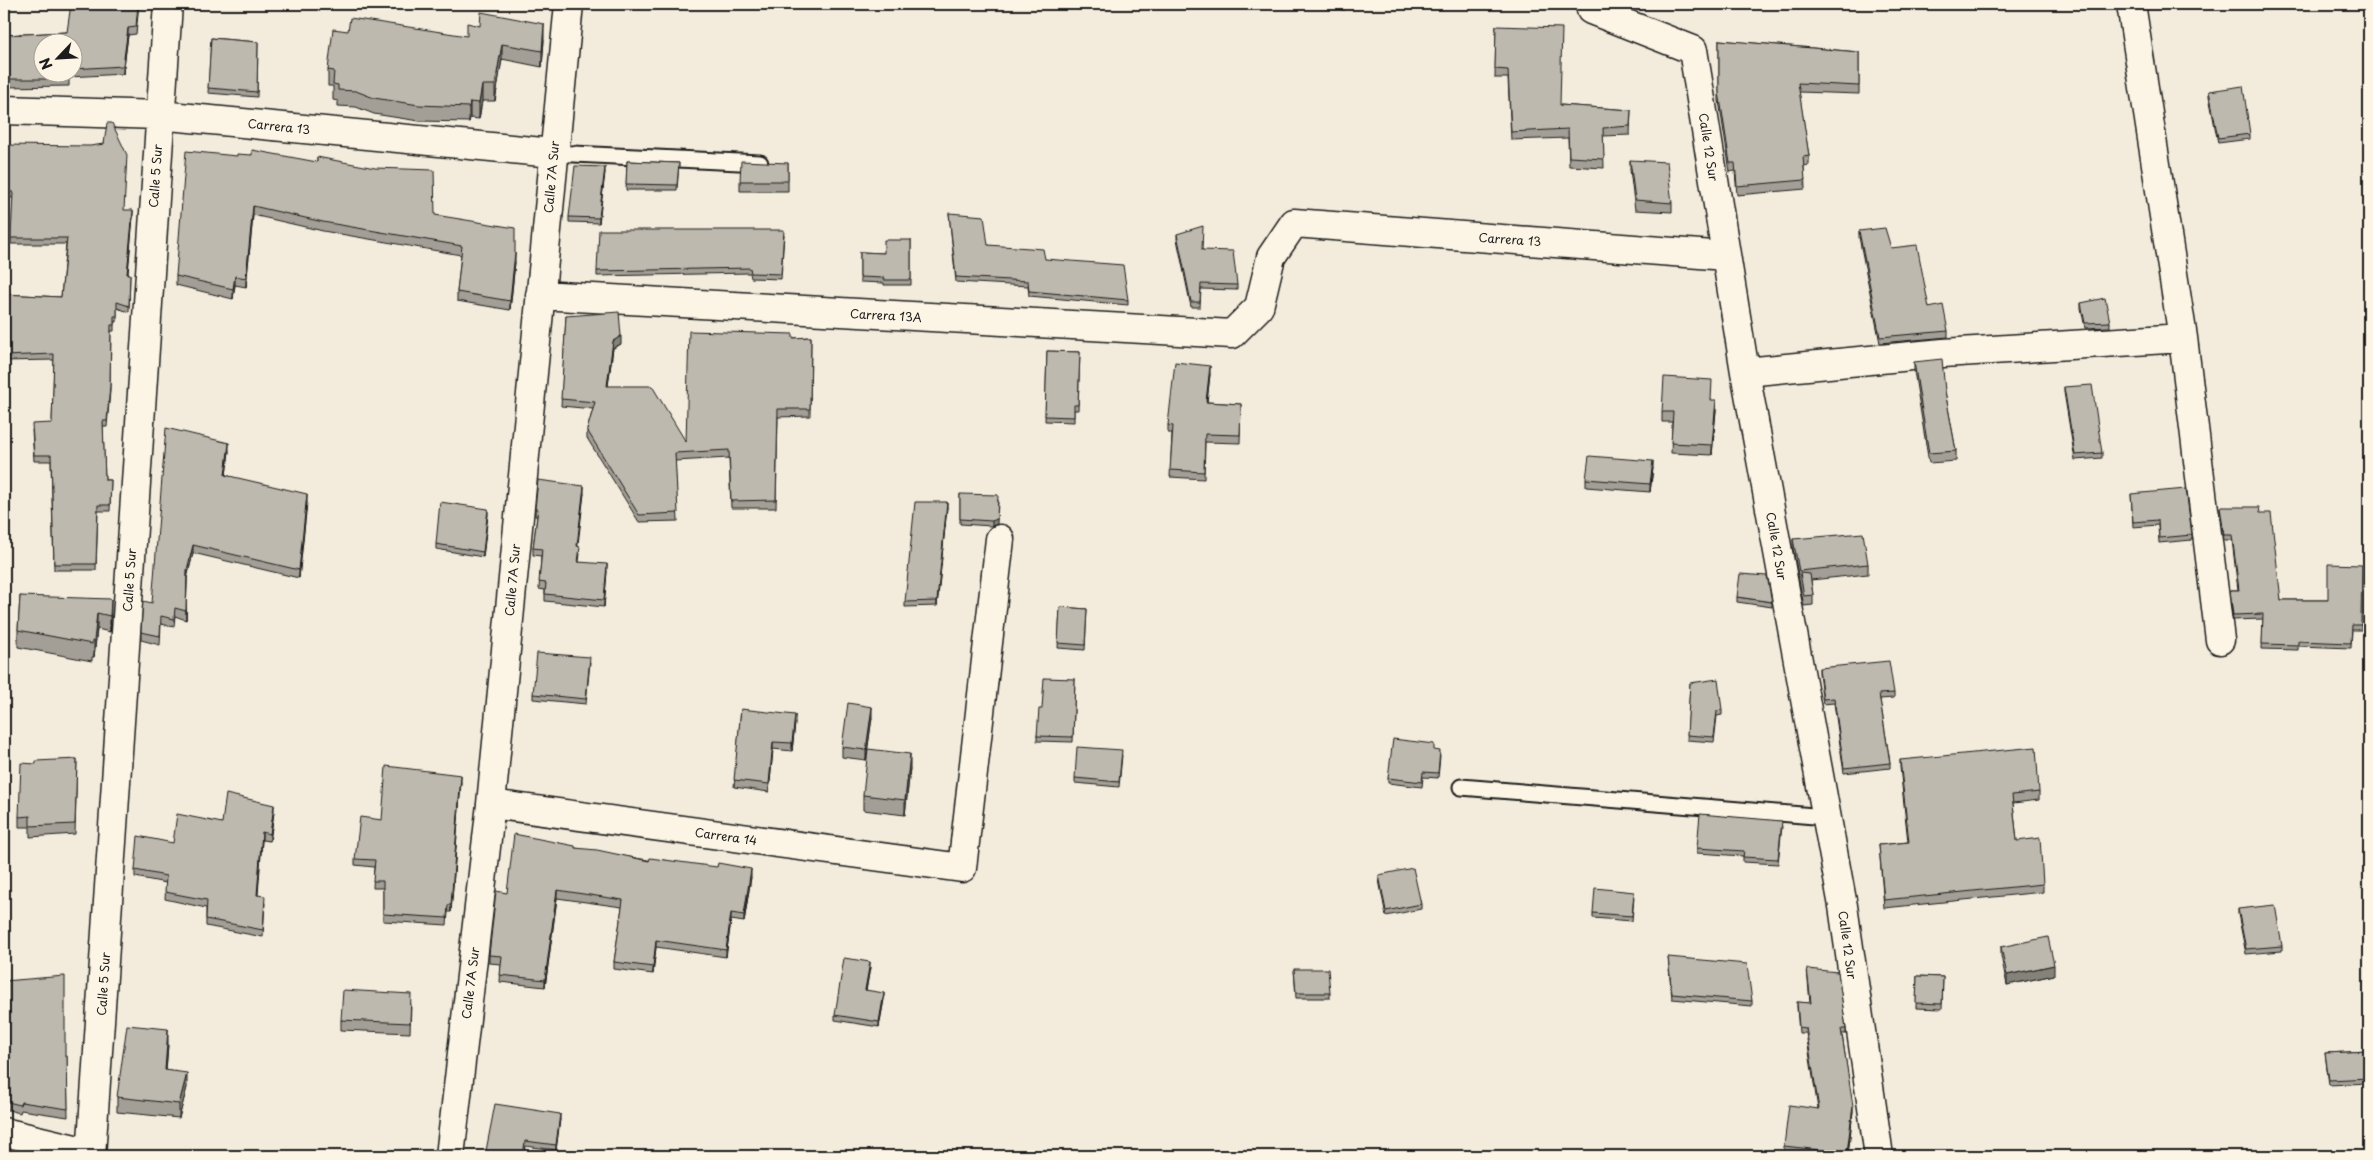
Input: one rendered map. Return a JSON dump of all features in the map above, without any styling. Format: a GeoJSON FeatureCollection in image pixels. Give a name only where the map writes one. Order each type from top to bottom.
{"type":"FeatureCollection","features":[{"type":"Feature","properties":{"kind":"street","name":"Calle 5 Sur"},"geometry":{"type":"LineString","coordinates":[[91,1155],[159,115],[168,4]]}},
{"type":"Feature","properties":{"kind":"street","name":"Calle 7A Sur"},"geometry":{"type":"LineString","coordinates":[[450,1156],[491,804],[569,4]]}},
{"type":"Feature","properties":{"kind":"street","name":"Calle 12 Sur"},"geometry":{"type":"LineString","coordinates":[[1590,4],[1591,10],[1693,50],[1745,372],[1844,915],[1879,1156]]}},
{"type":"Feature","properties":{"kind":"street"},"geometry":{"type":"LineString","coordinates":[[2131,4],[2183,338],[2220,640]]}},
{"type":"Feature","properties":{"kind":"street","name":"Carrera 13"},"geometry":{"type":"LineString","coordinates":[[4,110],[159,115],[553,153]]}},
{"type":"Feature","properties":{"kind":"street","name":"Carrera 13"},"geometry":{"type":"LineString","coordinates":[[1232,334],[1259,307],[1271,257],[1294,223],[1726,256]]}},
{"type":"Feature","properties":{"kind":"street","name":"Carrera 13A"},"geometry":{"type":"LineString","coordinates":[[540,295],[1232,334]]}},
{"type":"Feature","properties":{"kind":"street"},"geometry":{"type":"LineString","coordinates":[[1745,372],[1943,353],[2183,338]]}},
{"type":"Feature","properties":{"kind":"street","name":"Carrera 14"},"geometry":{"type":"LineString","coordinates":[[491,804],[962,868],[1000,539]]}},
{"type":"Feature","properties":{"kind":"street"},"geometry":{"type":"LineString","coordinates":[[4,1132],[91,1155]]}},
{"type":"Feature","properties":{"kind":"lane"},"geometry":{"type":"LineString","coordinates":[[553,153],[777,163]]}},
{"type":"Feature","properties":{"kind":"lane"},"geometry":{"type":"LineString","coordinates":[[1461,787],[1826,817]]}},
{"type":"Feature","properties":{"kind":"building"},"geometry":{"type":"Polygon","coordinates":[[[71,4],[138,4],[136,27],[128,28],[123,66],[82,68],[82,32],[67,32],[71,4]]]}},
{"type":"Feature","properties":{"kind":"building"},"geometry":{"type":"Polygon","coordinates":[[[481,12],[544,24],[542,51],[502,44],[495,85],[482,85],[479,103],[470,102],[469,107],[419,105],[374,98],[356,91],[338,90],[338,85],[333,84],[334,71],[328,70],[333,29],[348,31],[350,18],[467,36],[467,23],[480,26],[481,12]]]}},
{"type":"Feature","properties":{"kind":"building"},"geometry":{"type":"Polygon","coordinates":[[[1496,26],[1562,28],[1560,105],[1631,110],[1630,126],[1603,128],[1604,159],[1569,157],[1568,129],[1511,132],[1508,70],[1495,69],[1496,26]]]}},
{"type":"Feature","properties":{"kind":"building"},"geometry":{"type":"Polygon","coordinates":[[[32,34],[32,79],[4,79],[4,35],[32,34]]]}},
{"type":"Feature","properties":{"kind":"building"},"geometry":{"type":"Polygon","coordinates":[[[211,38],[258,42],[257,92],[208,88],[211,38]]]}},
{"type":"Feature","properties":{"kind":"building"},"geometry":{"type":"Polygon","coordinates":[[[1719,40],[1859,52],[1859,86],[1798,83],[1809,156],[1803,157],[1805,180],[1737,186],[1735,163],[1730,163],[1719,92],[1719,40]]]}},
{"type":"Feature","properties":{"kind":"building"},"geometry":{"type":"Polygon","coordinates":[[[2243,86],[2250,134],[2218,138],[2209,91],[2243,86]]]}},
{"type":"Feature","properties":{"kind":"building"},"geometry":{"type":"Polygon","coordinates":[[[107,123],[112,123],[127,155],[124,210],[133,210],[127,274],[130,274],[129,306],[117,302],[117,316],[114,316],[114,325],[111,325],[107,421],[103,421],[105,480],[111,480],[110,505],[98,505],[96,564],[54,564],[51,455],[34,455],[32,424],[52,423],[54,354],[4,356],[4,294],[61,297],[67,238],[11,238],[13,192],[4,192],[4,145],[90,146],[104,144],[107,123]]]}},
{"type":"Feature","properties":{"kind":"building"},"geometry":{"type":"Polygon","coordinates":[[[252,150],[317,162],[317,157],[375,168],[434,170],[435,215],[515,228],[515,253],[510,301],[457,292],[462,246],[323,222],[253,206],[246,278],[235,276],[233,289],[176,276],[186,151],[237,156],[237,154],[252,155],[252,150]]]}},
{"type":"Feature","properties":{"kind":"building"},"geometry":{"type":"Polygon","coordinates":[[[1630,160],[1667,162],[1672,203],[1635,200],[1630,160]]]}},
{"type":"Feature","properties":{"kind":"building"},"geometry":{"type":"Polygon","coordinates":[[[627,161],[679,163],[677,185],[626,184],[627,161]]]}},
{"type":"Feature","properties":{"kind":"building"},"geometry":{"type":"Polygon","coordinates":[[[741,161],[788,163],[788,181],[740,181],[741,161]]]}},
{"type":"Feature","properties":{"kind":"building"},"geometry":{"type":"Polygon","coordinates":[[[575,166],[605,167],[599,218],[569,217],[575,166]]]}},
{"type":"Feature","properties":{"kind":"building"},"geometry":{"type":"Polygon","coordinates":[[[949,213],[984,216],[988,245],[1043,249],[1045,259],[1123,265],[1128,300],[1029,291],[1028,281],[956,277],[949,213]]]}},
{"type":"Feature","properties":{"kind":"building"},"geometry":{"type":"Polygon","coordinates":[[[1203,226],[1202,250],[1233,251],[1237,285],[1201,284],[1200,302],[1191,302],[1177,234],[1203,226]]]}},
{"type":"Feature","properties":{"kind":"building"},"geometry":{"type":"Polygon","coordinates":[[[1885,228],[1891,248],[1917,245],[1929,308],[1943,305],[1948,331],[1880,337],[1859,231],[1885,228]]]}},
{"type":"Feature","properties":{"kind":"building"},"geometry":{"type":"Polygon","coordinates":[[[599,230],[784,230],[781,274],[751,273],[750,268],[597,271],[599,230]]]}},
{"type":"Feature","properties":{"kind":"building"},"geometry":{"type":"Polygon","coordinates":[[[884,240],[911,240],[911,280],[884,280],[884,278],[860,277],[860,252],[884,253],[884,240]]]}},
{"type":"Feature","properties":{"kind":"building"},"geometry":{"type":"Polygon","coordinates":[[[2105,298],[2110,322],[2085,323],[2081,303],[2105,298]]]}},
{"type":"Feature","properties":{"kind":"building"},"geometry":{"type":"Polygon","coordinates":[[[619,312],[621,336],[613,341],[607,386],[652,386],[686,442],[689,331],[793,334],[793,338],[811,337],[810,409],[778,409],[776,500],[731,501],[729,450],[675,453],[678,513],[639,515],[587,430],[595,402],[561,399],[566,316],[619,312]]]}},
{"type":"Feature","properties":{"kind":"building"},"geometry":{"type":"Polygon","coordinates":[[[1047,351],[1080,352],[1078,405],[1074,405],[1074,417],[1045,416],[1047,351]]]}},
{"type":"Feature","properties":{"kind":"building"},"geometry":{"type":"Polygon","coordinates":[[[1942,359],[1945,391],[1956,451],[1929,453],[1914,362],[1942,359]]]}},
{"type":"Feature","properties":{"kind":"building"},"geometry":{"type":"Polygon","coordinates":[[[1175,362],[1210,366],[1206,402],[1241,404],[1240,435],[1205,434],[1204,472],[1170,470],[1173,426],[1168,425],[1175,362]]]}},
{"type":"Feature","properties":{"kind":"building"},"geometry":{"type":"Polygon","coordinates":[[[1664,377],[1712,380],[1711,400],[1716,400],[1712,445],[1671,443],[1673,412],[1662,412],[1664,377]]]}},
{"type":"Feature","properties":{"kind":"building"},"geometry":{"type":"Polygon","coordinates":[[[2092,385],[2102,453],[2075,455],[2064,387],[2092,385]]]}},
{"type":"Feature","properties":{"kind":"building"},"geometry":{"type":"Polygon","coordinates":[[[166,428],[229,443],[225,475],[307,494],[299,570],[193,545],[187,570],[186,611],[175,608],[174,619],[161,616],[160,636],[141,632],[143,601],[152,603],[166,428]]]}},
{"type":"Feature","properties":{"kind":"building"},"geometry":{"type":"Polygon","coordinates":[[[1589,456],[1653,461],[1650,484],[1586,479],[1589,456]]]}},
{"type":"Feature","properties":{"kind":"building"},"geometry":{"type":"Polygon","coordinates":[[[538,480],[584,486],[577,546],[580,547],[578,562],[607,564],[604,600],[545,594],[546,583],[539,582],[542,549],[533,548],[538,509],[535,509],[538,480]]]}},
{"type":"Feature","properties":{"kind":"building"},"geometry":{"type":"Polygon","coordinates":[[[2186,489],[2192,535],[2159,538],[2158,520],[2133,522],[2131,494],[2186,489]]]}},
{"type":"Feature","properties":{"kind":"building"},"geometry":{"type":"Polygon","coordinates":[[[960,494],[998,495],[997,519],[992,521],[960,519],[960,494]]]}},
{"type":"Feature","properties":{"kind":"building"},"geometry":{"type":"Polygon","coordinates":[[[440,502],[488,509],[483,552],[436,544],[440,502]]]}},
{"type":"Feature","properties":{"kind":"building"},"geometry":{"type":"Polygon","coordinates":[[[915,502],[947,502],[937,601],[905,602],[915,502]]]}},
{"type":"Feature","properties":{"kind":"building"},"geometry":{"type":"Polygon","coordinates":[[[2220,507],[2259,507],[2260,513],[2271,513],[2281,600],[2328,600],[2328,564],[2362,565],[2361,625],[2352,625],[2351,643],[2298,641],[2298,645],[2262,644],[2263,614],[2233,615],[2230,590],[2239,590],[2232,535],[2224,535],[2220,507]]]}},
{"type":"Feature","properties":{"kind":"building"},"geometry":{"type":"Polygon","coordinates":[[[1863,533],[1868,564],[1799,571],[1793,539],[1863,533]]]}},
{"type":"Feature","properties":{"kind":"building"},"geometry":{"type":"Polygon","coordinates":[[[1800,573],[1810,574],[1813,595],[1804,596],[1800,573]]]}},
{"type":"Feature","properties":{"kind":"building"},"geometry":{"type":"Polygon","coordinates":[[[1740,574],[1767,576],[1772,602],[1737,597],[1740,574]]]}},
{"type":"Feature","properties":{"kind":"building"},"geometry":{"type":"Polygon","coordinates":[[[20,596],[111,599],[110,616],[97,613],[92,644],[18,630],[20,596]]]}},
{"type":"Feature","properties":{"kind":"building"},"geometry":{"type":"Polygon","coordinates":[[[1060,607],[1087,609],[1085,645],[1058,643],[1060,607]]]}},
{"type":"Feature","properties":{"kind":"building"},"geometry":{"type":"Polygon","coordinates":[[[537,653],[590,657],[586,699],[533,694],[537,653]]]}},
{"type":"Feature","properties":{"kind":"building"},"geometry":{"type":"Polygon","coordinates":[[[1889,661],[1894,693],[1879,694],[1890,763],[1844,768],[1834,698],[1823,699],[1819,668],[1889,661]]]}},
{"type":"Feature","properties":{"kind":"building"},"geometry":{"type":"Polygon","coordinates":[[[1044,678],[1075,679],[1073,737],[1037,736],[1039,709],[1042,709],[1044,678]]]}},
{"type":"Feature","properties":{"kind":"building"},"geometry":{"type":"Polygon","coordinates":[[[1718,679],[1722,710],[1717,711],[1714,737],[1687,735],[1690,683],[1718,679]]]}},
{"type":"Feature","properties":{"kind":"building"},"geometry":{"type":"Polygon","coordinates":[[[848,703],[872,707],[866,750],[842,747],[848,703]]]}},
{"type":"Feature","properties":{"kind":"building"},"geometry":{"type":"Polygon","coordinates":[[[741,709],[795,715],[792,743],[773,742],[769,784],[734,780],[741,709]]]}},
{"type":"Feature","properties":{"kind":"building"},"geometry":{"type":"Polygon","coordinates":[[[1393,739],[1434,744],[1434,750],[1440,751],[1438,773],[1423,772],[1422,782],[1388,778],[1393,739]]]}},
{"type":"Feature","properties":{"kind":"building"},"geometry":{"type":"Polygon","coordinates":[[[1077,747],[1122,750],[1119,782],[1075,778],[1077,747]]]}},
{"type":"Feature","properties":{"kind":"building"},"geometry":{"type":"Polygon","coordinates":[[[2036,747],[2039,792],[2012,795],[2017,841],[2040,838],[2043,884],[1884,900],[1879,845],[1909,842],[1900,760],[2036,747]]]}},
{"type":"Feature","properties":{"kind":"building"},"geometry":{"type":"Polygon","coordinates":[[[868,749],[910,754],[905,800],[863,795],[868,749]]]}},
{"type":"Feature","properties":{"kind":"building"},"geometry":{"type":"Polygon","coordinates":[[[77,759],[75,824],[30,826],[30,816],[19,817],[21,763],[36,764],[36,761],[77,759]]]}},
{"type":"Feature","properties":{"kind":"building"},"geometry":{"type":"Polygon","coordinates":[[[386,766],[461,775],[451,905],[448,905],[447,918],[383,914],[383,881],[373,881],[375,860],[355,859],[360,817],[382,820],[386,766]]]}},
{"type":"Feature","properties":{"kind":"building"},"geometry":{"type":"Polygon","coordinates":[[[226,794],[274,805],[270,834],[262,832],[257,895],[265,896],[263,930],[206,919],[207,900],[165,892],[166,876],[135,870],[138,836],[173,843],[177,814],[222,823],[226,794]]]}},
{"type":"Feature","properties":{"kind":"building"},"geometry":{"type":"Polygon","coordinates":[[[1700,814],[1782,821],[1778,859],[1743,857],[1744,851],[1697,848],[1700,814]]]}},
{"type":"Feature","properties":{"kind":"building"},"geometry":{"type":"Polygon","coordinates":[[[514,834],[575,846],[575,848],[597,850],[649,861],[650,858],[717,867],[718,863],[751,869],[744,915],[731,913],[726,950],[656,940],[653,967],[614,962],[623,900],[557,890],[545,980],[500,975],[502,956],[489,955],[496,891],[507,893],[514,834]]]}},
{"type":"Feature","properties":{"kind":"building"},"geometry":{"type":"Polygon","coordinates":[[[1413,868],[1421,904],[1386,911],[1379,875],[1413,868]]]}},
{"type":"Feature","properties":{"kind":"building"},"geometry":{"type":"Polygon","coordinates":[[[1595,888],[1634,892],[1632,916],[1593,913],[1595,888]]]}},
{"type":"Feature","properties":{"kind":"building"},"geometry":{"type":"Polygon","coordinates":[[[2275,905],[2282,946],[2246,949],[2238,909],[2275,905]]]}},
{"type":"Feature","properties":{"kind":"building"},"geometry":{"type":"Polygon","coordinates":[[[2048,937],[2054,965],[2007,975],[2001,947],[2048,937]]]}},
{"type":"Feature","properties":{"kind":"building"},"geometry":{"type":"Polygon","coordinates":[[[1668,957],[1747,964],[1752,1001],[1672,994],[1668,957]]]}},
{"type":"Feature","properties":{"kind":"building"},"geometry":{"type":"Polygon","coordinates":[[[844,958],[870,962],[865,990],[884,993],[879,1022],[835,1015],[844,958]]]}},
{"type":"Feature","properties":{"kind":"building"},"geometry":{"type":"Polygon","coordinates":[[[1294,969],[1328,969],[1330,993],[1296,993],[1294,969]]]}},
{"type":"Feature","properties":{"kind":"building"},"geometry":{"type":"Polygon","coordinates":[[[1807,969],[1838,972],[1846,1029],[1841,1029],[1853,1106],[1847,1153],[1784,1146],[1789,1105],[1819,1109],[1806,1028],[1799,1027],[1797,1002],[1811,1003],[1807,969]]]}},
{"type":"Feature","properties":{"kind":"building"},"geometry":{"type":"Polygon","coordinates":[[[65,976],[65,1056],[67,1056],[68,1109],[21,1102],[20,1105],[4,1101],[4,981],[65,976]]]}},
{"type":"Feature","properties":{"kind":"building"},"geometry":{"type":"Polygon","coordinates":[[[1917,976],[1943,977],[1942,1004],[1916,1003],[1917,976]]]}},
{"type":"Feature","properties":{"kind":"building"},"geometry":{"type":"Polygon","coordinates":[[[343,990],[411,994],[410,1023],[341,1020],[343,990]]]}},
{"type":"Feature","properties":{"kind":"building"},"geometry":{"type":"Polygon","coordinates":[[[127,1025],[168,1029],[165,1070],[187,1073],[179,1104],[117,1097],[127,1025]]]}},
{"type":"Feature","properties":{"kind":"building"},"geometry":{"type":"Polygon","coordinates":[[[2369,1051],[2369,1078],[2329,1080],[2325,1053],[2369,1051]]]}},
{"type":"Feature","properties":{"kind":"building"},"geometry":{"type":"Polygon","coordinates":[[[495,1104],[560,1114],[556,1145],[525,1141],[523,1156],[485,1156],[495,1104]]]}}]}
